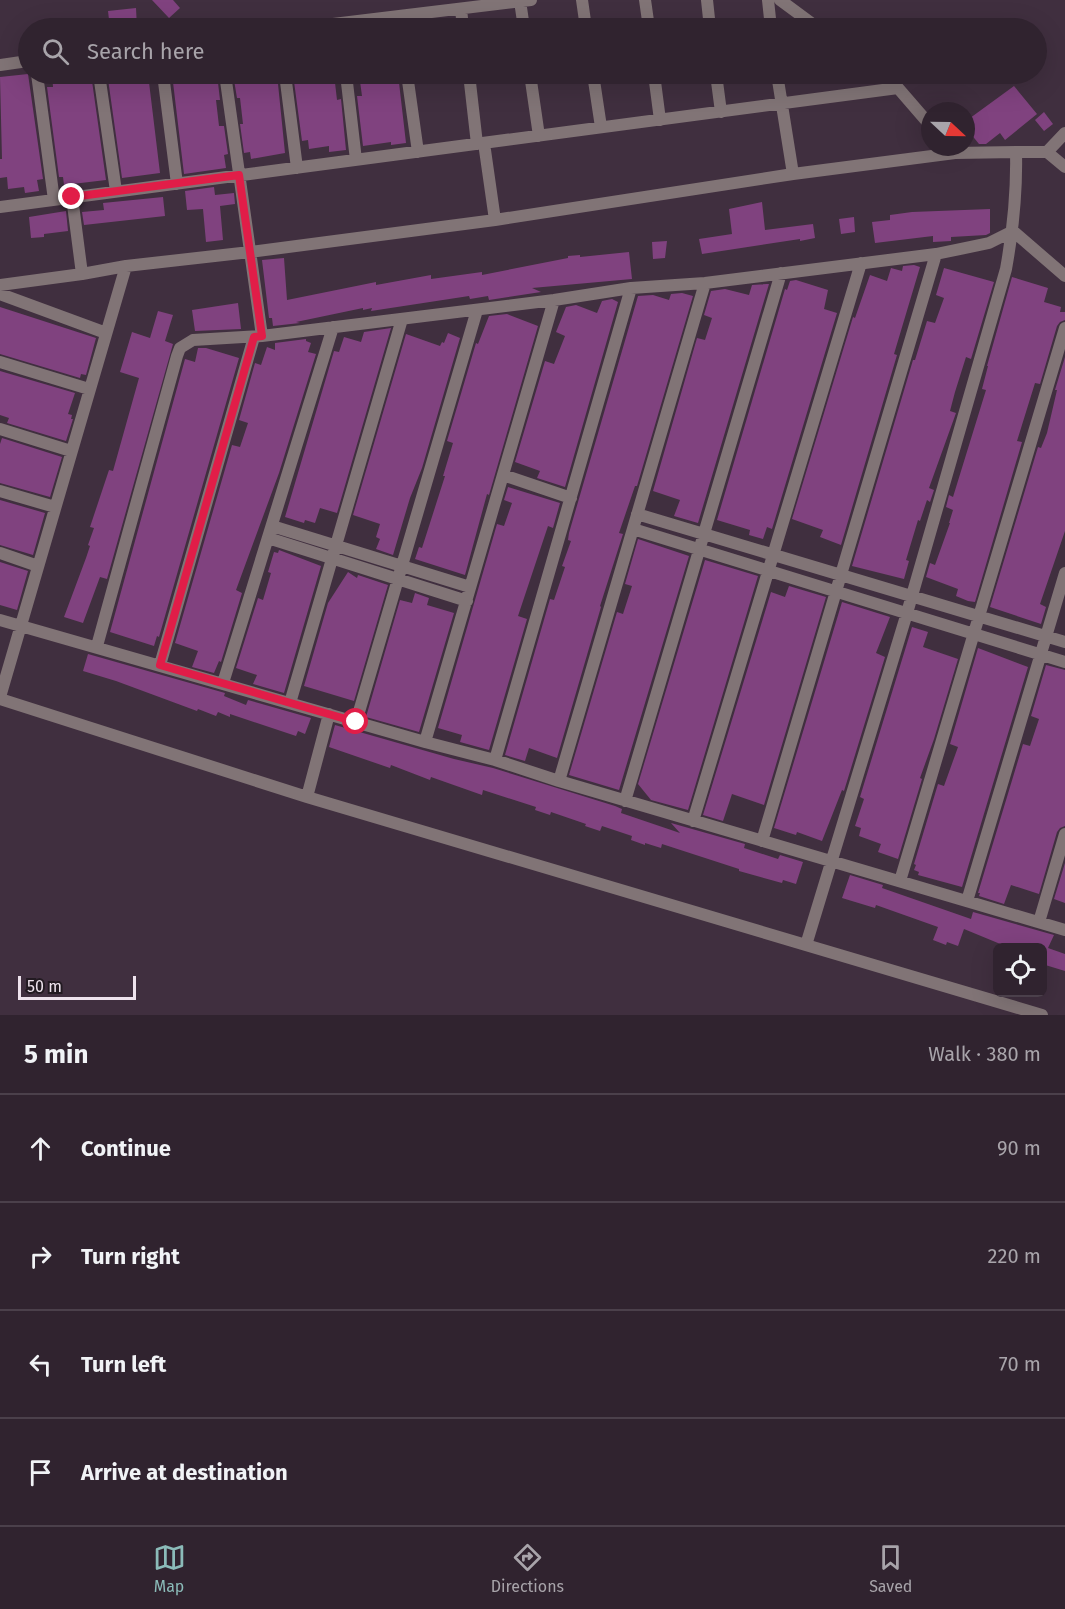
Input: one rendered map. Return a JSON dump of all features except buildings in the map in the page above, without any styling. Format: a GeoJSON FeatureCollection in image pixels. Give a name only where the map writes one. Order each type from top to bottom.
{"type":"FeatureCollection","features":[{"type":"Feature","properties":{"kind":"street"},"geometry":{"type":"LineString","coordinates":[[582,0],[585,18]]}},
{"type":"Feature","properties":{"kind":"street"},"geometry":{"type":"LineString","coordinates":[[645,0],[648,18]]}},
{"type":"Feature","properties":{"kind":"street"},"geometry":{"type":"LineString","coordinates":[[707,0],[709,18]]}},
{"type":"Feature","properties":{"kind":"street"},"geometry":{"type":"LineString","coordinates":[[768,0],[770,18]]}},
{"type":"Feature","properties":{"kind":"street"},"geometry":{"type":"LineString","coordinates":[[780,0],[804,18]]}},
{"type":"Feature","properties":{"kind":"street"},"geometry":{"type":"LineString","coordinates":[[418,18],[460,9],[526,1],[525,18]]}},
{"type":"Feature","properties":{"kind":"street"},"geometry":{"type":"LineString","coordinates":[[460,9],[461,18]]}},
{"type":"Feature","properties":{"kind":"street"},"geometry":{"type":"LineString","coordinates":[[0,65],[18,63]]}},
{"type":"Feature","properties":{"kind":"street"},"geometry":{"type":"LineString","coordinates":[[37,84],[54,200]]}},
{"type":"Feature","properties":{"kind":"street"},"geometry":{"type":"LineString","coordinates":[[101,84],[117,191]]}},
{"type":"Feature","properties":{"kind":"street"},"geometry":{"type":"LineString","coordinates":[[164,84],[177,183]]}},
{"type":"Feature","properties":{"kind":"street"},"geometry":{"type":"LineString","coordinates":[[160,665],[258,336],[250,252],[226,84]]}},
{"type":"Feature","properties":{"kind":"street"},"geometry":{"type":"LineString","coordinates":[[286,84],[297,168]]}},
{"type":"Feature","properties":{"kind":"street"},"geometry":{"type":"LineString","coordinates":[[347,84],[356,160]]}},
{"type":"Feature","properties":{"kind":"street"},"geometry":{"type":"LineString","coordinates":[[408,84],[418,152]]}},
{"type":"Feature","properties":{"kind":"street"},"geometry":{"type":"LineString","coordinates":[[471,84],[495,220]]}},
{"type":"Feature","properties":{"kind":"street"},"geometry":{"type":"LineString","coordinates":[[531,84],[538,136]]}},
{"type":"Feature","properties":{"kind":"street"},"geometry":{"type":"LineString","coordinates":[[595,84],[602,127]]}},
{"type":"Feature","properties":{"kind":"street"},"geometry":{"type":"LineString","coordinates":[[655,84],[660,120]]}},
{"type":"Feature","properties":{"kind":"street"},"geometry":{"type":"LineString","coordinates":[[717,84],[721,112]]}},
{"type":"Feature","properties":{"kind":"street"},"geometry":{"type":"LineString","coordinates":[[778,84],[793,174]]}},
{"type":"Feature","properties":{"kind":"street"},"geometry":{"type":"LineString","coordinates":[[893,84],[921,115]]}},
{"type":"Feature","properties":{"kind":"street"},"geometry":{"type":"LineString","coordinates":[[0,207],[898,88]]}},
{"type":"Feature","properties":{"kind":"street"},"geometry":{"type":"LineString","coordinates":[[1047,152],[1065,133]]}},
{"type":"Feature","properties":{"kind":"street"},"geometry":{"type":"LineString","coordinates":[[975,151],[1047,152],[1065,167]]}},
{"type":"Feature","properties":{"kind":"street"},"geometry":{"type":"LineString","coordinates":[[806,945],[907,613],[1006,269],[1013,231],[1017,186],[1016,152]]}},
{"type":"Feature","properties":{"kind":"street"},"geometry":{"type":"LineString","coordinates":[[0,285],[126,266],[495,220],[921,155]]}},
{"type":"Feature","properties":{"kind":"street"},"geometry":{"type":"LineString","coordinates":[[72,197],[82,274]]}},
{"type":"Feature","properties":{"kind":"street"},"geometry":{"type":"LineString","coordinates":[[97,646],[180,348],[193,340],[258,336],[477,310],[631,288],[705,283],[936,254],[989,243],[1013,231]]}},
{"type":"Feature","properties":{"kind":"street"},"geometry":{"type":"LineString","coordinates":[[1013,231],[1065,276]]}},
{"type":"Feature","properties":{"kind":"street"},"geometry":{"type":"LineString","coordinates":[[762,841],[936,254]]}},
{"type":"Feature","properties":{"kind":"street"},"geometry":{"type":"LineString","coordinates":[[693,820],[861,263]]}},
{"type":"Feature","properties":{"kind":"street"},"geometry":{"type":"LineString","coordinates":[[126,266],[0,698],[307,797],[1042,1015]]}},
{"type":"Feature","properties":{"kind":"street"},"geometry":{"type":"LineString","coordinates":[[625,801],[781,273]]}},
{"type":"Feature","properties":{"kind":"street"},"geometry":{"type":"LineString","coordinates":[[559,781],[705,283]]}},
{"type":"Feature","properties":{"kind":"street"},"geometry":{"type":"LineString","coordinates":[[495,760],[631,288]]}},
{"type":"Feature","properties":{"kind":"street"},"geometry":{"type":"LineString","coordinates":[[0,294],[106,333]]}},
{"type":"Feature","properties":{"kind":"street"},"geometry":{"type":"LineString","coordinates":[[425,742],[554,300]]}},
{"type":"Feature","properties":{"kind":"street"},"geometry":{"type":"LineString","coordinates":[[356,722],[477,310]]}},
{"type":"Feature","properties":{"kind":"street"},"geometry":{"type":"LineString","coordinates":[[290,703],[402,319]]}},
{"type":"Feature","properties":{"kind":"street"},"geometry":{"type":"LineString","coordinates":[[223,683],[333,327]]}},
{"type":"Feature","properties":{"kind":"street"},"geometry":{"type":"LineString","coordinates":[[900,881],[1065,328]]}},
{"type":"Feature","properties":{"kind":"street"},"geometry":{"type":"LineString","coordinates":[[0,362],[89,389]]}},
{"type":"Feature","properties":{"kind":"street"},"geometry":{"type":"LineString","coordinates":[[0,429],[71,451]]}},
{"type":"Feature","properties":{"kind":"street"},"geometry":{"type":"LineString","coordinates":[[503,475],[571,498]]}},
{"type":"Feature","properties":{"kind":"street"},"geometry":{"type":"LineString","coordinates":[[0,490],[55,507]]}},
{"type":"Feature","properties":{"kind":"street"},"geometry":{"type":"LineString","coordinates":[[637,514],[1065,642]]}},
{"type":"Feature","properties":{"kind":"street"},"geometry":{"type":"LineString","coordinates":[[633,529],[1065,662]]}},
{"type":"Feature","properties":{"kind":"street"},"geometry":{"type":"LineString","coordinates":[[270,532],[336,545],[470,587]]}},
{"type":"Feature","properties":{"kind":"street"},"geometry":{"type":"LineString","coordinates":[[270,532],[332,558],[466,600]]}},
{"type":"Feature","properties":{"kind":"street"},"geometry":{"type":"LineString","coordinates":[[0,553],[38,566]]}},
{"type":"Feature","properties":{"kind":"street"},"geometry":{"type":"LineString","coordinates":[[967,901],[1065,573]]}},
{"type":"Feature","properties":{"kind":"street"},"geometry":{"type":"LineString","coordinates":[[0,620],[495,760],[625,801],[1065,930]]}},
{"type":"Feature","properties":{"kind":"street"},"geometry":{"type":"LineString","coordinates":[[307,797],[329,714]]}},
{"type":"Feature","properties":{"kind":"street"},"geometry":{"type":"LineString","coordinates":[[1039,922],[1065,834]]}},
{"type":"Feature","properties":{"kind":"route"},"geometry":{"type":"LineString","coordinates":[[72,197],[239,175],[262,336],[254,337],[160,665],[356,722]]}}]}
